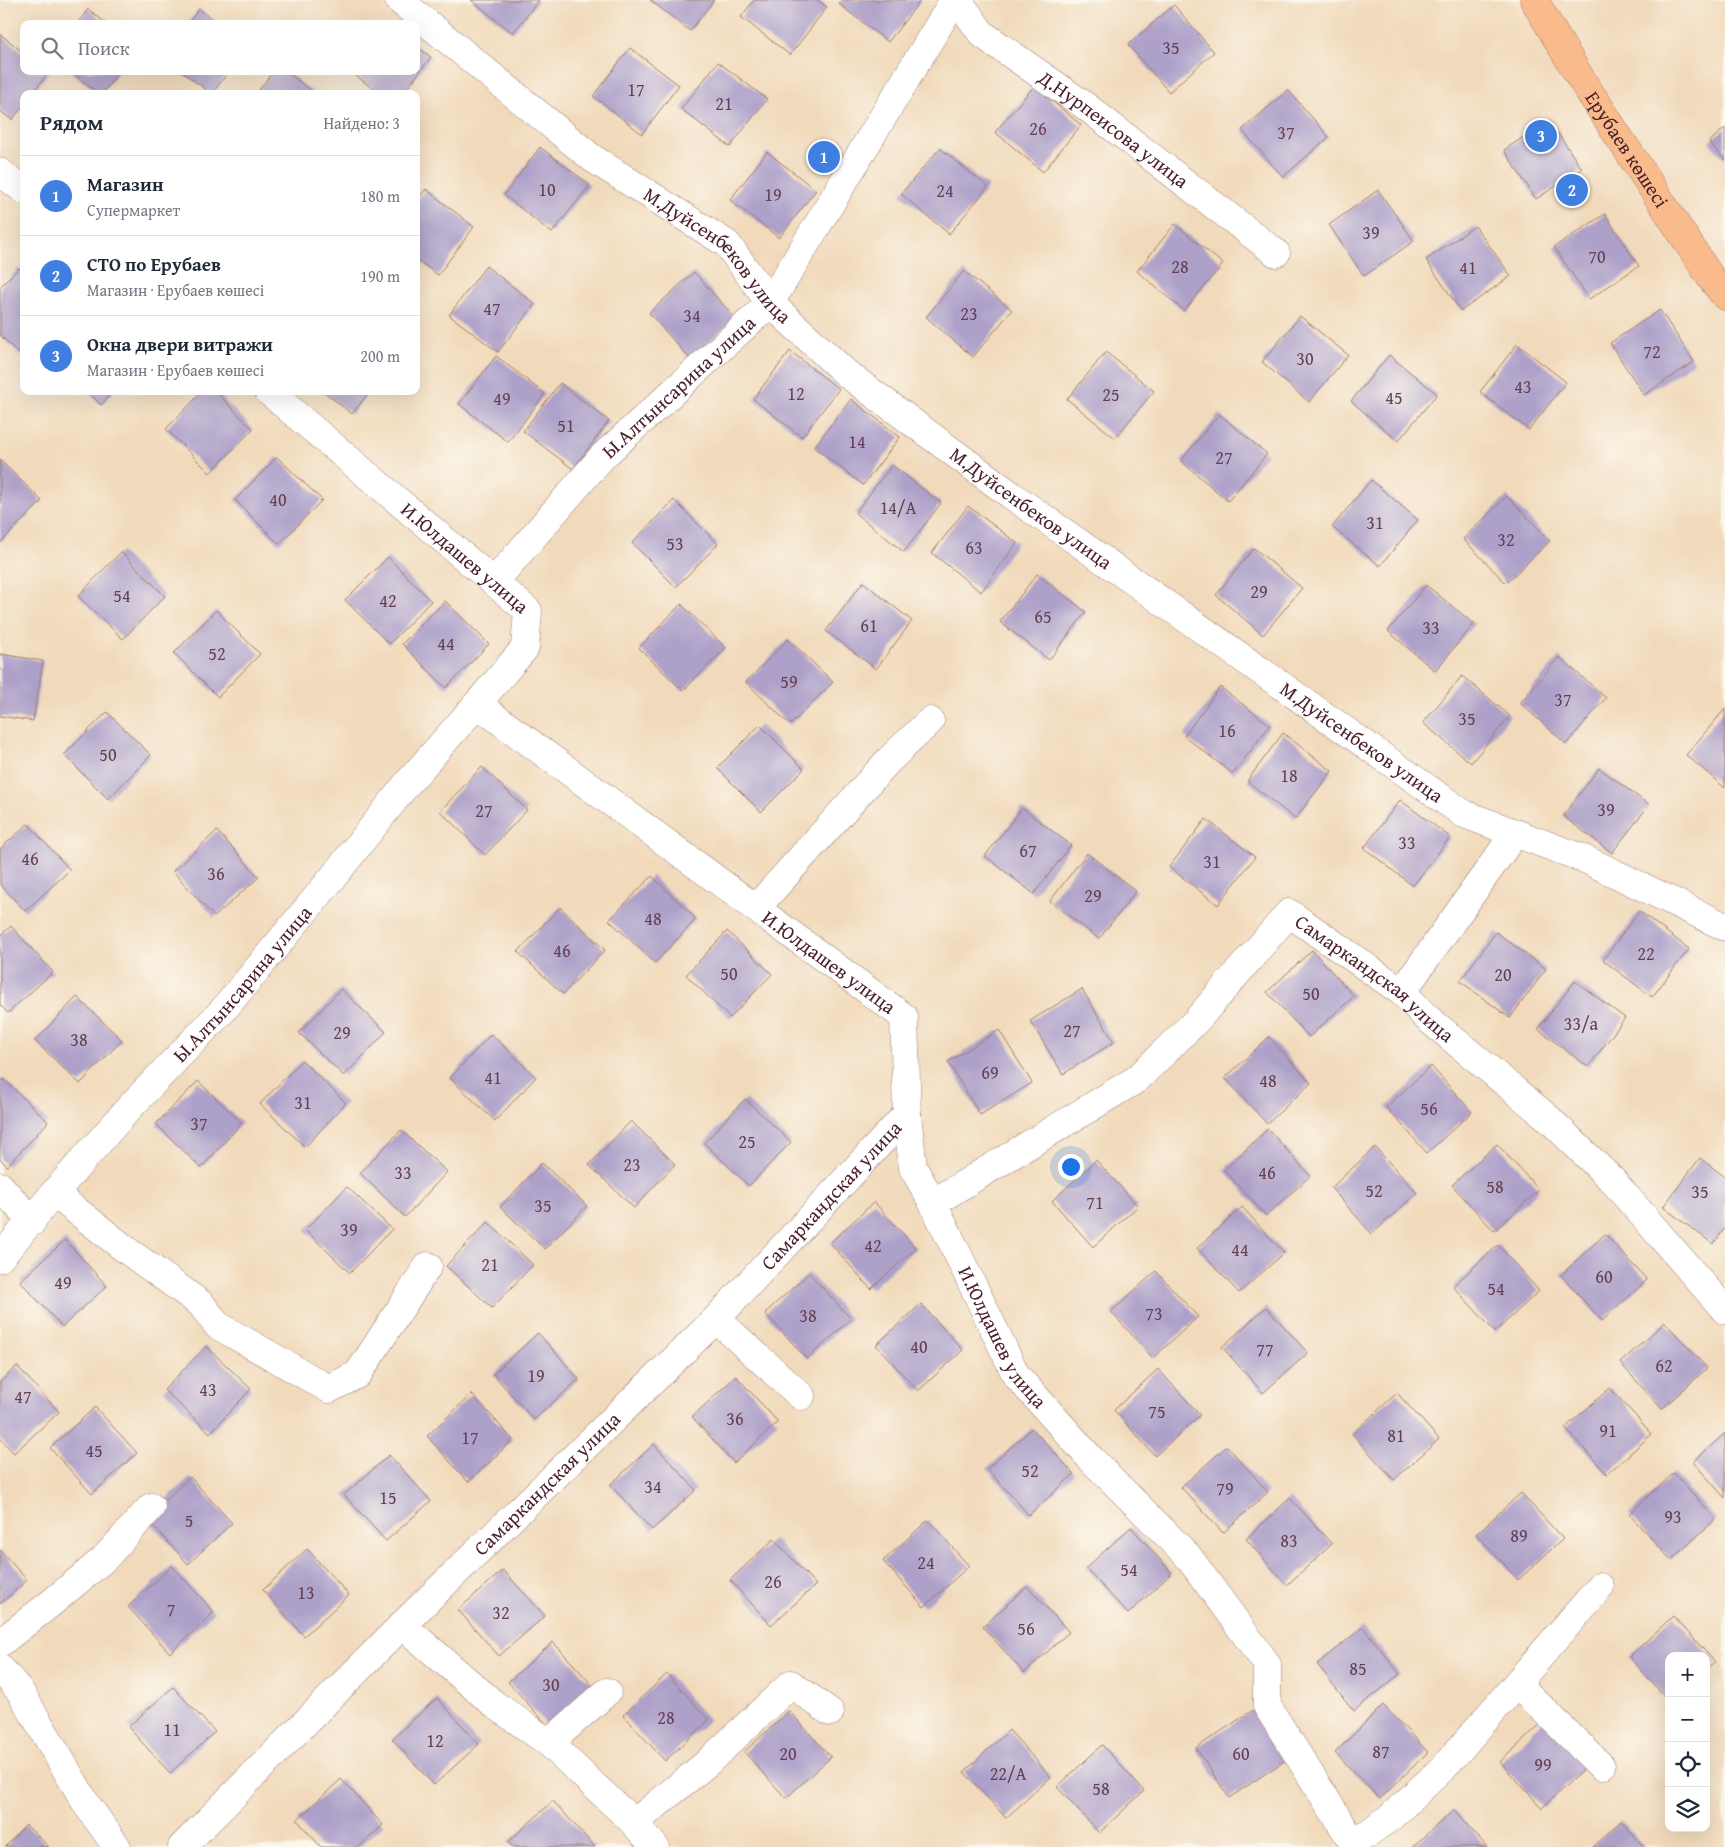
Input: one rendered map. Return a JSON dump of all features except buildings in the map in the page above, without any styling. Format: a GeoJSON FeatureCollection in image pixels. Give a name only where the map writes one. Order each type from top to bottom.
{"type":"FeatureCollection","features":[{"type":"Feature","properties":{"kind":"main road","name":"Ерубаев көшесі"},"geometry":{"type":"LineString","coordinates":[[1534,0],[1581,79],[1725,296]]}},
{"type":"Feature","properties":{"kind":"street","name":"М.Дуйсенбеков улица"},"geometry":{"type":"LineString","coordinates":[[399,0],[592,158],[727,244],[770,303],[847,374],[1011,495],[1464,814],[1587,860],[1725,927]]}},
{"type":"Feature","properties":{"kind":"street","name":"Ы.Алтынсарина улица"},"geometry":{"type":"LineString","coordinates":[[494,582],[602,457],[770,303],[956,0]]}},
{"type":"Feature","properties":{"kind":"street","name":"Д.Нурпеисова улица"},"geometry":{"type":"LineString","coordinates":[[956,0],[982,34],[1084,105],[1276,253]]}},
{"type":"Feature","properties":{"kind":"street"},"geometry":{"type":"LineString","coordinates":[[0,172],[20,187]]}},
{"type":"Feature","properties":{"kind":"street","name":"И.Юлдашев улица"},"geometry":{"type":"LineString","coordinates":[[273,395],[528,612],[525,648],[477,704],[904,1017],[907,1114],[913,1168],[933,1203],[1016,1375],[1091,1459],[1186,1555],[1267,1664],[1267,1706],[1355,1845]]}},
{"type":"Feature","properties":{"kind":"street","name":"Ы.Алтынсарина улица"},"geometry":{"type":"LineString","coordinates":[[0,1258],[32,1222],[54,1193],[130,1108],[224,1009],[330,881],[406,785],[477,704]]}},
{"type":"Feature","properties":{"kind":"street"},"geometry":{"type":"LineString","coordinates":[[756,908],[889,760],[930,722]]}},
{"type":"Feature","properties":{"kind":"street"},"geometry":{"type":"LineString","coordinates":[[1402,992],[1515,833]]}},
{"type":"Feature","properties":{"kind":"street","name":"Самаркандская улица"},"geometry":{"type":"LineString","coordinates":[[933,1203],[1137,1079],[1196,1020],[1289,913],[1402,992],[1426,1017],[1548,1118],[1612,1180],[1725,1310]]}},
{"type":"Feature","properties":{"kind":"street","name":"Самаркандская улица"},"geometry":{"type":"LineString","coordinates":[[182,1847],[402,1625],[716,1319],[907,1114]]}},
{"type":"Feature","properties":{"kind":"street"},"geometry":{"type":"LineString","coordinates":[[0,1186],[32,1222]]}},
{"type":"Feature","properties":{"kind":"street"},"geometry":{"type":"LineString","coordinates":[[54,1193],[125,1249],[201,1304],[217,1325],[329,1389],[358,1374],[428,1266]]}},
{"type":"Feature","properties":{"kind":"street"},"geometry":{"type":"LineString","coordinates":[[716,1319],[801,1396]]}},
{"type":"Feature","properties":{"kind":"street"},"geometry":{"type":"LineString","coordinates":[[0,1643],[104,1558],[151,1507]]}},
{"type":"Feature","properties":{"kind":"street"},"geometry":{"type":"LineString","coordinates":[[1355,1845],[1391,1818],[1446,1765],[1600,1587]]}},
{"type":"Feature","properties":{"kind":"street"},"geometry":{"type":"LineString","coordinates":[[402,1625],[494,1704],[549,1743],[634,1823],[655,1847]]}},
{"type":"Feature","properties":{"kind":"street"},"geometry":{"type":"LineString","coordinates":[[0,1668],[20,1691],[87,1805],[117,1847]]}},
{"type":"Feature","properties":{"kind":"street"},"geometry":{"type":"LineString","coordinates":[[634,1823],[706,1764],[791,1684],[830,1712]]}},
{"type":"Feature","properties":{"kind":"street"},"geometry":{"type":"LineString","coordinates":[[1517,1684],[1602,1766]]}},
{"type":"Feature","properties":{"kind":"street"},"geometry":{"type":"LineString","coordinates":[[549,1743],[607,1692]]}},
{"type":"Feature","properties":{"kind":"place","name":"Окна двери витражи"},"geometry":{"type":"Point","coordinates":[1541,136]}},
{"type":"Feature","properties":{"kind":"place","name":"Магазин"},"geometry":{"type":"Point","coordinates":[824,157]}},
{"type":"Feature","properties":{"kind":"place","name":"СТО по Ерубаев"},"geometry":{"type":"Point","coordinates":[1572,190]}}]}
